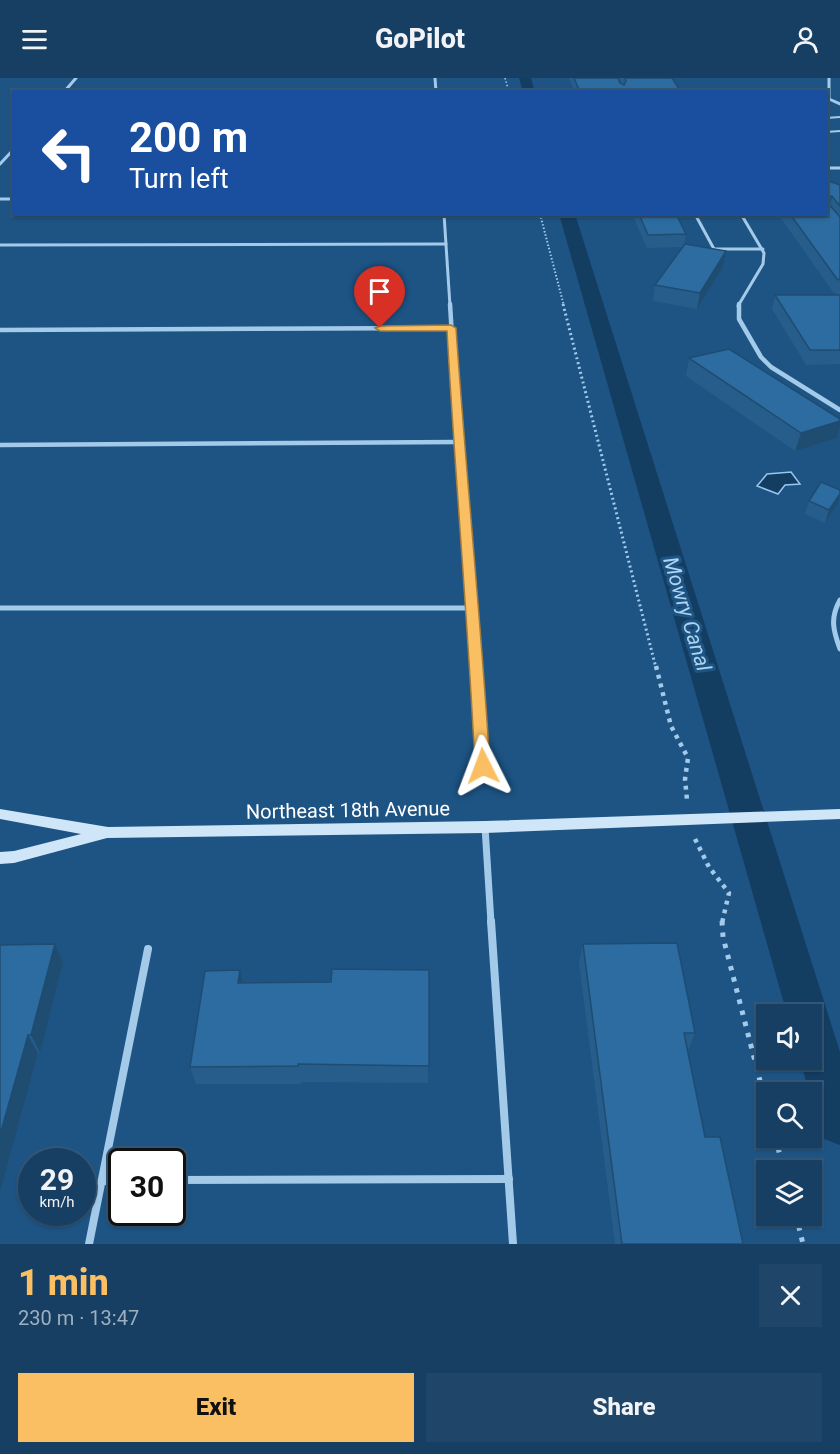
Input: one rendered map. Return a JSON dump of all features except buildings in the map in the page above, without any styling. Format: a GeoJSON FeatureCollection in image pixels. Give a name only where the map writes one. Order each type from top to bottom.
{"type":"FeatureCollection","features":[{"type":"Feature","properties":{"kind":"street"},"geometry":{"type":"LineString","coordinates":[[66,90],[76,78]]}},
{"type":"Feature","properties":{"kind":"street"},"geometry":{"type":"LineString","coordinates":[[830,78],[829,99],[840,104]]}},
{"type":"Feature","properties":{"kind":"street"},"geometry":{"type":"LineString","coordinates":[[0,164],[12,151]]}},
{"type":"Feature","properties":{"kind":"street"},"geometry":{"type":"LineString","coordinates":[[444,216],[458,442],[474,608],[483,766]]}},
{"type":"Feature","properties":{"kind":"street"},"geometry":{"type":"LineString","coordinates":[[696,216],[714,249],[763,249]]}},
{"type":"Feature","properties":{"kind":"street"},"geometry":{"type":"LineString","coordinates":[[742,216],[763,249],[763,264],[739,303],[737,309],[739,319],[754,348],[771,367],[840,410]]}},
{"type":"Feature","properties":{"kind":"street"},"geometry":{"type":"LineString","coordinates":[[0,245],[446,244]]}},
{"type":"Feature","properties":{"kind":"street"},"geometry":{"type":"LineString","coordinates":[[0,330],[451,328]]}},
{"type":"Feature","properties":{"kind":"street"},"geometry":{"type":"LineString","coordinates":[[0,445],[458,442]]}},
{"type":"Feature","properties":{"kind":"street"},"geometry":{"type":"LineString","coordinates":[[840,600],[832,614],[832,630],[840,650]]}},
{"type":"Feature","properties":{"kind":"street"},"geometry":{"type":"LineString","coordinates":[[0,608],[474,608]]}},
{"type":"Feature","properties":{"kind":"street","name":"Northeast 18th Avenue"},"geometry":{"type":"LineString","coordinates":[[0,814],[108,833],[485,827],[840,814]]}},
{"type":"Feature","properties":{"kind":"street"},"geometry":{"type":"LineString","coordinates":[[485,827],[513,1244]]}},
{"type":"Feature","properties":{"kind":"street","name":"Northeast 18th Avenue"},"geometry":{"type":"LineString","coordinates":[[0,858],[14,857],[108,833]]}},
{"type":"Feature","properties":{"kind":"street"},"geometry":{"type":"LineString","coordinates":[[89,1244],[148,949]]}},
{"type":"Feature","properties":{"kind":"street"},"geometry":{"type":"LineString","coordinates":[[186,1180],[509,1179]]}},
{"type":"Feature","properties":{"kind":"street"},"geometry":{"type":"LineString","coordinates":[[102,1181],[108,1181]]}},
{"type":"Feature","properties":{"kind":"path"},"geometry":{"type":"LineString","coordinates":[[541,216],[671,726],[688,758],[685,770],[686,803]]}},
{"type":"Feature","properties":{"kind":"path"},"geometry":{"type":"LineString","coordinates":[[693,836],[709,867],[729,893],[722,918],[723,937],[760,1082]]}},
{"type":"Feature","properties":{"kind":"path"},"geometry":{"type":"LineString","coordinates":[[799,1226],[803,1244]]}},
{"type":"Feature","properties":{"kind":"water"},"geometry":{"type":"Polygon","coordinates":[[[791,472],[800,484],[785,485],[778,494],[757,486],[767,474],[791,472]]]}},
{"type":"Feature","properties":{"kind":"waterway","name":"Mowry Canal"},"geometry":{"type":"LineString","coordinates":[[525,78],[528,90]]}},
{"type":"Feature","properties":{"kind":"waterway","name":"Mowry Canal"},"geometry":{"type":"LineString","coordinates":[[568,216],[804,1004]]}},
{"type":"Feature","properties":{"kind":"waterway","name":"Mowry Canal"},"geometry":{"type":"LineString","coordinates":[[822,1062],[840,1123]]}},
{"type":"Feature","properties":{"kind":"route"},"geometry":{"type":"LineString","coordinates":[[380,328],[451,328],[458,442],[474,608],[483,766]]}}]}
